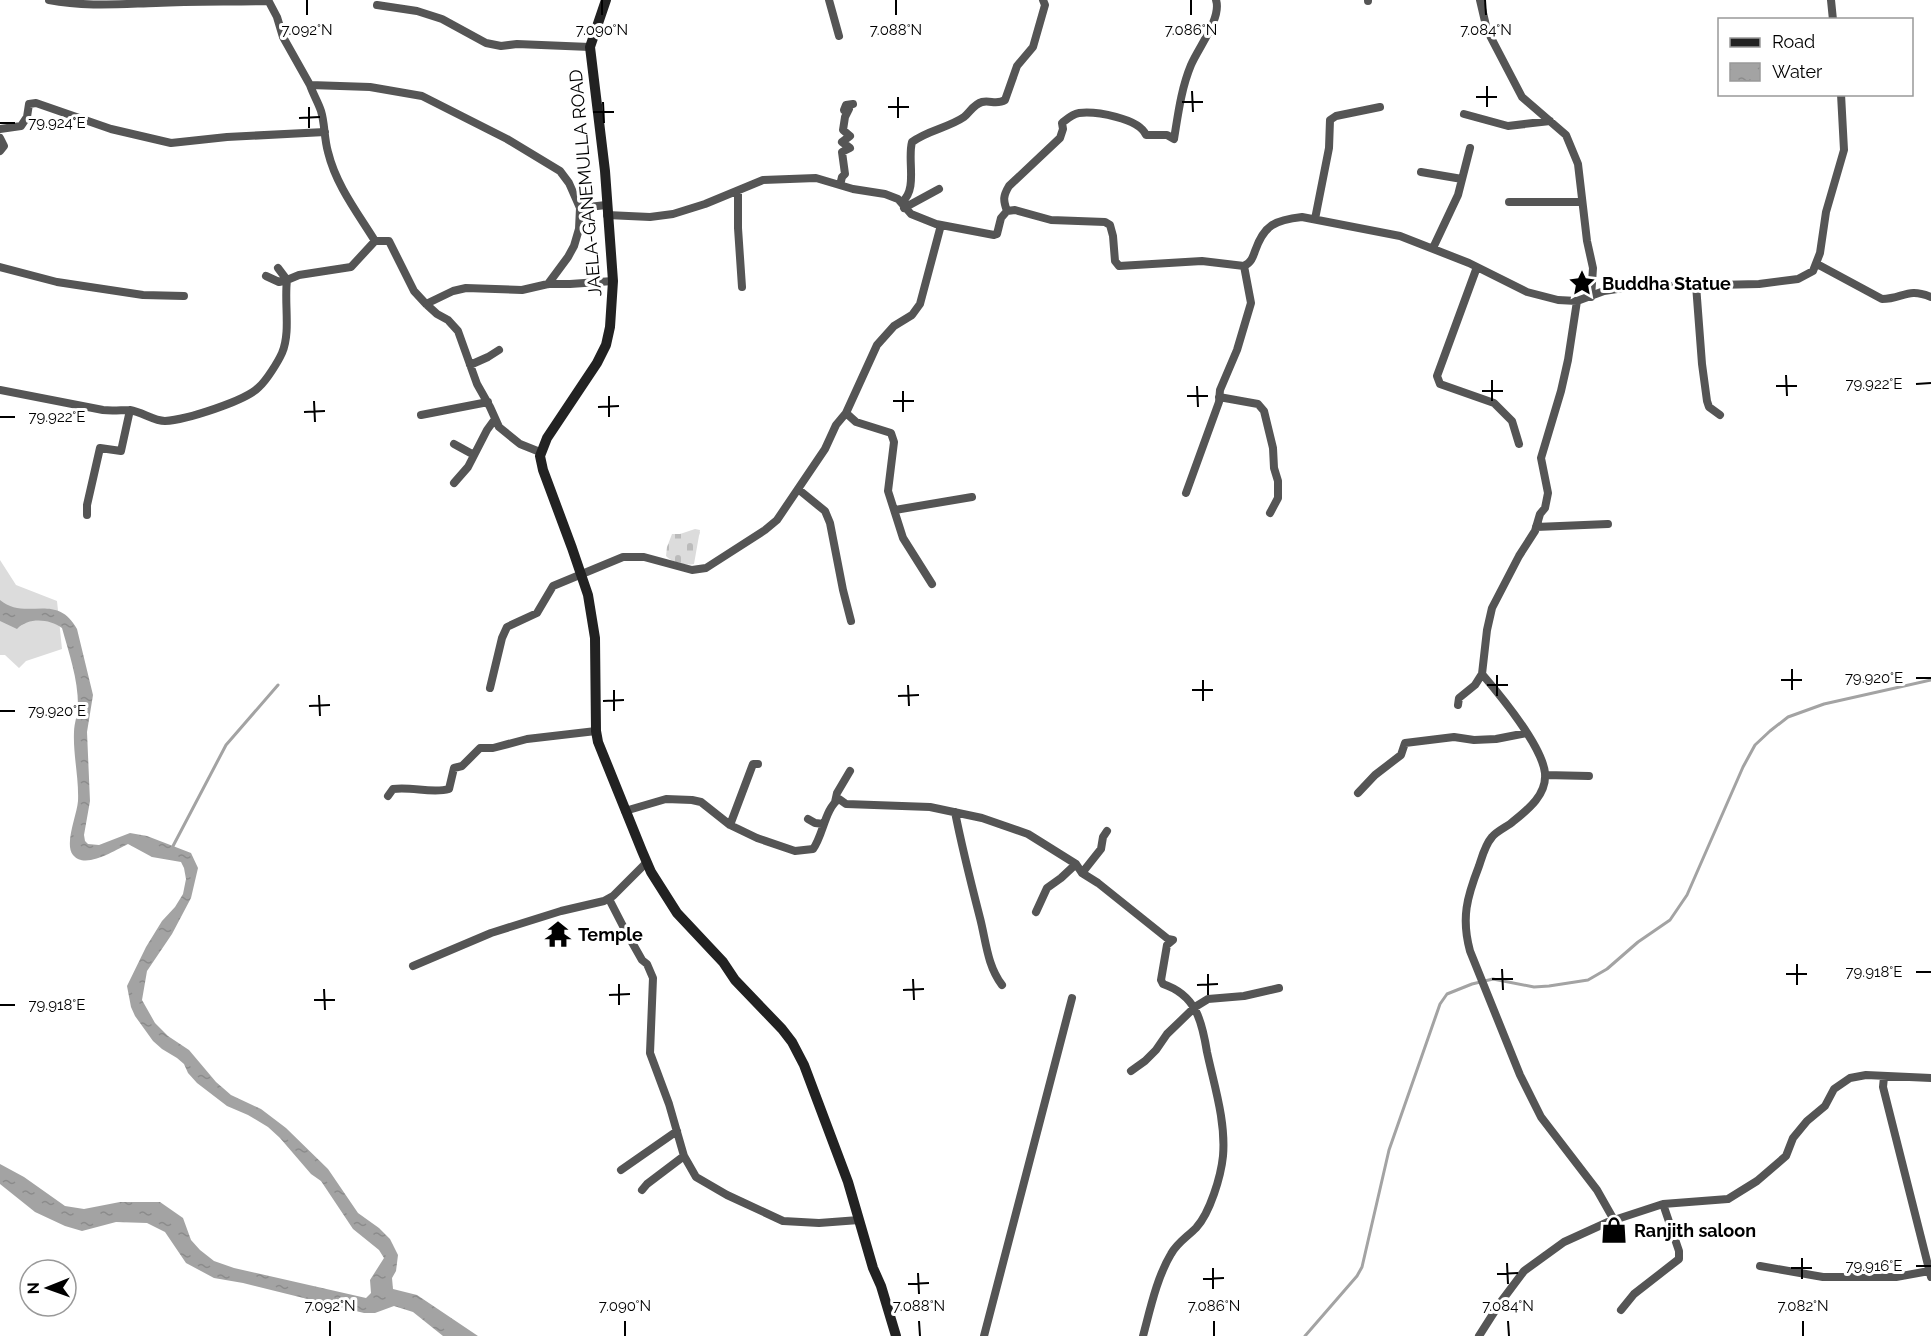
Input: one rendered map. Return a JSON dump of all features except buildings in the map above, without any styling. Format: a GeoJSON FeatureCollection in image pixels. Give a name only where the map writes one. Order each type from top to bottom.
{"type":"FeatureCollection","features":[{"type":"Feature","properties":{"kind":"main road","name":"JAELA-GANEMULLA ROAD"},"geometry":{"type":"LineString","coordinates":[[540,452],[597,363],[606,345],[610,327],[613,281],[604,171],[590,47],[606,0]]}},
{"type":"Feature","properties":{"kind":"main road"},"geometry":{"type":"LineString","coordinates":[[540,452],[543,470],[588,595],[595,638],[596,731],[603,756],[625,811],[647,862],[676,913],[723,962],[735,980],[792,1042],[813,1085],[829,1128],[896,1336]]}},
{"type":"Feature","properties":{"kind":"street"},"geometry":{"type":"LineString","coordinates":[[49,0],[71,4],[118,5],[268,1],[277,17],[283,37],[310,85],[321,111],[328,152],[345,195],[375,241]]}},
{"type":"Feature","properties":{"kind":"street"},"geometry":{"type":"LineString","coordinates":[[829,0],[838,36]]}},
{"type":"Feature","properties":{"kind":"street"},"geometry":{"type":"LineString","coordinates":[[903,205],[910,189],[912,142],[964,116],[978,103],[984,101],[995,103],[1005,100],[1017,66],[1033,47],[1045,5],[1043,0]]}},
{"type":"Feature","properties":{"kind":"street"},"geometry":{"type":"LineString","coordinates":[[1007,211],[1003,200],[1009,186],[1060,138],[1062,123],[1076,113],[1093,113],[1118,118],[1138,124],[1146,135],[1167,135],[1174,140],[1188,74],[1218,7],[1216,0]]}},
{"type":"Feature","properties":{"kind":"street"},"geometry":{"type":"LineString","coordinates":[[1480,0],[1487,30],[1522,97],[1566,135],[1578,164],[1581,202],[1593,268],[1591,297]]}},
{"type":"Feature","properties":{"kind":"street"},"geometry":{"type":"LineString","coordinates":[[1831,0],[1833,18]]}},
{"type":"Feature","properties":{"kind":"street"},"geometry":{"type":"LineString","coordinates":[[377,5],[434,16],[486,43],[501,46],[517,44],[590,47]]}},
{"type":"Feature","properties":{"kind":"street"},"geometry":{"type":"LineString","coordinates":[[310,85],[370,87],[422,96],[507,139],[560,171],[569,183],[580,208],[579,229],[574,246],[561,269],[548,284]]}},
{"type":"Feature","properties":{"kind":"street"},"geometry":{"type":"LineString","coordinates":[[580,208],[650,217],[674,214],[763,180],[816,178],[853,189],[885,194],[903,205],[911,214],[941,225],[994,235],[997,234],[1001,218],[1007,211],[1015,210],[1051,220],[1104,222],[1110,225],[1115,261],[1119,266],[1202,261],[1244,266],[1248,264],[1268,227],[1288,218],[1302,217],[1400,236],[1477,267],[1527,292],[1543,297],[1577,301],[1612,289],[1760,284],[1797,279],[1813,271],[1821,253],[1826,212],[1844,150],[1840,96]]}},
{"type":"Feature","properties":{"kind":"street"},"geometry":{"type":"LineString","coordinates":[[0,129],[21,126],[27,117],[29,104],[36,103],[111,129],[171,143],[227,137],[325,132]]}},
{"type":"Feature","properties":{"kind":"street"},"geometry":{"type":"LineString","coordinates":[[840,185],[845,174],[842,152],[850,148],[842,142],[850,136],[843,130],[849,109],[844,110],[846,105],[853,104]]}},
{"type":"Feature","properties":{"kind":"street"},"geometry":{"type":"LineString","coordinates":[[1315,219],[1329,148],[1330,120],[1336,116],[1380,107]]}},
{"type":"Feature","properties":{"kind":"street"},"geometry":{"type":"LineString","coordinates":[[1464,114],[1508,126],[1550,121]]}},
{"type":"Feature","properties":{"kind":"street"},"geometry":{"type":"LineString","coordinates":[[0,138],[4,146],[0,152]]}},
{"type":"Feature","properties":{"kind":"street"},"geometry":{"type":"LineString","coordinates":[[1433,248],[1458,195],[1470,148]]}},
{"type":"Feature","properties":{"kind":"street"},"geometry":{"type":"LineString","coordinates":[[1421,172],[1462,179]]}},
{"type":"Feature","properties":{"kind":"street"},"geometry":{"type":"LineString","coordinates":[[903,205],[939,189]]}},
{"type":"Feature","properties":{"kind":"street"},"geometry":{"type":"LineString","coordinates":[[738,191],[742,287]]}},
{"type":"Feature","properties":{"kind":"street"},"geometry":{"type":"LineString","coordinates":[[1509,202],[1581,202]]}},
{"type":"Feature","properties":{"kind":"street"},"geometry":{"type":"LineString","coordinates":[[490,688],[502,638],[507,627],[537,613],[553,586],[623,558],[634,556],[693,570],[706,568],[777,520],[825,449],[836,426],[846,413],[877,345],[894,326],[912,315],[920,304],[941,225]]}},
{"type":"Feature","properties":{"kind":"street"},"geometry":{"type":"LineString","coordinates":[[266,276],[279,282],[299,274],[351,267],[375,241],[389,241],[414,291],[458,331],[477,384],[499,426],[520,444],[540,452]]}},
{"type":"Feature","properties":{"kind":"street"},"geometry":{"type":"LineString","coordinates":[[1817,264],[1882,299],[1890,299],[1912,292],[1920,292],[1931,297]]}},
{"type":"Feature","properties":{"kind":"street"},"geometry":{"type":"LineString","coordinates":[[1186,493],[1220,390],[1237,350],[1251,303],[1244,266]]}},
{"type":"Feature","properties":{"kind":"street"},"geometry":{"type":"LineString","coordinates":[[0,267],[57,282],[143,295],[184,296]]}},
{"type":"Feature","properties":{"kind":"street"},"geometry":{"type":"LineString","coordinates":[[1477,267],[1437,380],[1440,384],[1494,403],[1512,421],[1519,444]]}},
{"type":"Feature","properties":{"kind":"street"},"geometry":{"type":"LineString","coordinates":[[0,390],[116,412],[130,410],[163,421],[186,417],[251,394],[261,386],[282,352],[287,323],[285,296],[287,280],[278,268]]}},
{"type":"Feature","properties":{"kind":"street"},"geometry":{"type":"LineString","coordinates":[[426,304],[453,291],[466,288],[522,290],[548,284],[570,285],[613,281]]}},
{"type":"Feature","properties":{"kind":"street"},"geometry":{"type":"LineString","coordinates":[[1696,285],[1701,364],[1707,401],[1709,407],[1720,416]]}},
{"type":"Feature","properties":{"kind":"street"},"geometry":{"type":"LineString","coordinates":[[1458,705],[1460,698],[1475,686],[1482,674],[1486,630],[1492,608],[1545,508],[1548,493],[1541,458],[1568,360],[1577,301]]}},
{"type":"Feature","properties":{"kind":"street"},"geometry":{"type":"LineString","coordinates":[[470,365],[499,350]]}},
{"type":"Feature","properties":{"kind":"street"},"geometry":{"type":"LineString","coordinates":[[1219,397],[1258,404],[1264,411],[1278,481],[1278,498],[1270,513]]}},
{"type":"Feature","properties":{"kind":"street"},"geometry":{"type":"LineString","coordinates":[[421,415],[488,402]]}},
{"type":"Feature","properties":{"kind":"street"},"geometry":{"type":"LineString","coordinates":[[87,515],[87,505],[100,448],[121,451],[130,410]]}},
{"type":"Feature","properties":{"kind":"street"},"geometry":{"type":"LineString","coordinates":[[846,413],[856,422],[891,433],[894,442],[888,491],[903,538],[932,584]]}},
{"type":"Feature","properties":{"kind":"street"},"geometry":{"type":"LineString","coordinates":[[454,483],[468,467],[495,419]]}},
{"type":"Feature","properties":{"kind":"street"},"geometry":{"type":"LineString","coordinates":[[454,444],[474,455]]}},
{"type":"Feature","properties":{"kind":"street"},"geometry":{"type":"LineString","coordinates":[[798,489],[825,512],[830,523],[850,621]]}},
{"type":"Feature","properties":{"kind":"street"},"geometry":{"type":"LineString","coordinates":[[895,510],[972,497]]}},
{"type":"Feature","properties":{"kind":"street"},"geometry":{"type":"LineString","coordinates":[[1536,527],[1608,524]]}},
{"type":"Feature","properties":{"kind":"street"},"geometry":{"type":"LineString","coordinates":[[1482,674],[1507,702],[1527,733],[1538,754],[1545,775],[1539,798],[1491,837],[1469,893],[1465,912],[1465,933],[1470,951],[1516,1064],[1540,1117],[1597,1190],[1614,1220]]}},
{"type":"Feature","properties":{"kind":"street"},"geometry":{"type":"LineString","coordinates":[[388,796],[393,789],[405,787],[442,791],[449,789],[454,768],[462,766],[480,748],[492,748],[527,739],[596,731]]}},
{"type":"Feature","properties":{"kind":"street"},"geometry":{"type":"LineString","coordinates":[[1358,793],[1375,775],[1401,754],[1405,743],[1454,737],[1474,740],[1496,739],[1527,733]]}},
{"type":"Feature","properties":{"kind":"street"},"geometry":{"type":"LineString","coordinates":[[730,825],[753,764],[758,764]]}},
{"type":"Feature","properties":{"kind":"street"},"geometry":{"type":"LineString","coordinates":[[625,811],[666,799],[692,800],[701,802],[730,825],[756,838],[795,851],[813,849],[818,843],[837,793],[850,771]]}},
{"type":"Feature","properties":{"kind":"street"},"geometry":{"type":"LineString","coordinates":[[1545,775],[1589,776]]}},
{"type":"Feature","properties":{"kind":"street"},"geometry":{"type":"LineString","coordinates":[[835,802],[839,799],[846,804],[930,807],[982,818],[1028,834],[1076,864],[1082,873],[1098,883],[1168,939],[1173,940],[1167,945],[1161,980],[1163,984],[1175,988],[1195,1007],[1204,1030],[1220,1109],[1223,1157],[1208,1211],[1197,1227],[1175,1246],[1165,1265],[1143,1336]]}},
{"type":"Feature","properties":{"kind":"street"},"geometry":{"type":"LineString","coordinates":[[955,812],[986,950],[1002,985]]}},
{"type":"Feature","properties":{"kind":"street"},"geometry":{"type":"LineString","coordinates":[[808,819],[824,824]]}},
{"type":"Feature","properties":{"kind":"street"},"geometry":{"type":"LineString","coordinates":[[1082,873],[1101,849],[1103,837],[1107,831]]}},
{"type":"Feature","properties":{"kind":"street"},"geometry":{"type":"LineString","coordinates":[[412,966],[491,933],[609,899],[647,862]]}},
{"type":"Feature","properties":{"kind":"street"},"geometry":{"type":"LineString","coordinates":[[1036,912],[1047,888],[1062,879],[1076,864]]}},
{"type":"Feature","properties":{"kind":"street"},"geometry":{"type":"LineString","coordinates":[[609,899],[653,978],[650,1053],[669,1104],[684,1156],[696,1177],[727,1195],[783,1221],[819,1223],[859,1220]]}},
{"type":"Feature","properties":{"kind":"street"},"geometry":{"type":"LineString","coordinates":[[1131,1071],[1156,1050],[1167,1034],[1195,1007],[1208,999],[1244,996],[1279,987]]}},
{"type":"Feature","properties":{"kind":"street"},"geometry":{"type":"LineString","coordinates":[[984,1336],[1072,998]]}},
{"type":"Feature","properties":{"kind":"street"},"geometry":{"type":"LineString","coordinates":[[1479,1336],[1524,1271],[1564,1242],[1614,1220],[1663,1204],[1728,1199],[1757,1181],[1786,1156],[1793,1138],[1807,1121],[1825,1106],[1834,1089],[1850,1078],[1866,1074],[1884,1077],[1931,1078]]}},
{"type":"Feature","properties":{"kind":"street"},"geometry":{"type":"LineString","coordinates":[[1760,1266],[1823,1276],[1896,1277],[1930,1274],[1883,1087],[1884,1077]]}},
{"type":"Feature","properties":{"kind":"street"},"geometry":{"type":"LineString","coordinates":[[621,1170],[677,1131]]}},
{"type":"Feature","properties":{"kind":"street"},"geometry":{"type":"LineString","coordinates":[[642,1190],[684,1156]]}},
{"type":"Feature","properties":{"kind":"street"},"geometry":{"type":"LineString","coordinates":[[1621,1311],[1634,1293],[1679,1259],[1679,1251],[1663,1204]]}},
{"type":"Feature","properties":{"kind":"green space"},"geometry":{"type":"Polygon","coordinates":[[[700,530],[694,564],[679,563],[666,556],[672,534],[700,530]]]}},
{"type":"Feature","properties":{"kind":"green space"},"geometry":{"type":"Polygon","coordinates":[[[0,560],[16,585],[57,601],[62,649],[26,661],[19,668],[5,655],[0,655],[0,560]]]}},
{"type":"Feature","properties":{"kind":"water"},"geometry":{"type":"Polygon","coordinates":[[[0,600],[10,606],[20,608],[50,609],[60,612],[69,618],[77,629],[93,695],[87,732],[90,801],[85,841],[88,844],[99,845],[130,833],[147,836],[191,853],[198,868],[191,898],[172,934],[147,971],[142,1000],[155,1023],[168,1036],[189,1050],[216,1082],[231,1095],[261,1109],[286,1128],[328,1169],[358,1213],[390,1239],[398,1255],[396,1271],[392,1278],[393,1289],[417,1295],[478,1336],[443,1336],[413,1312],[394,1306],[375,1313],[364,1313],[214,1278],[186,1263],[165,1232],[147,1223],[116,1222],[82,1231],[35,1212],[0,1184],[0,1164],[24,1177],[65,1206],[84,1209],[120,1202],[160,1202],[183,1218],[191,1240],[214,1261],[234,1268],[366,1298],[371,1293],[370,1280],[384,1258],[379,1250],[353,1229],[321,1181],[311,1174],[280,1138],[268,1127],[227,1106],[197,1083],[184,1064],[153,1041],[135,1016],[127,986],[146,947],[183,894],[186,879],[184,868],[181,862],[152,857],[128,844],[92,860],[78,859],[73,855],[70,844],[78,801],[74,729],[78,695],[62,628],[45,621],[33,621],[17,629],[0,621],[0,600]]]}},
{"type":"Feature","properties":{"kind":"waterway"},"geometry":{"type":"LineString","coordinates":[[1305,1336],[1357,1276],[1362,1267],[1389,1150],[1440,1004],[1447,994],[1493,979],[1534,987],[1588,980],[1607,969],[1638,942],[1670,920],[1687,895],[1743,767],[1755,745],[1770,731],[1788,717],[1824,704],[1931,680]]}},
{"type":"Feature","properties":{"kind":"waterway"},"geometry":{"type":"LineString","coordinates":[[172,848],[226,745],[278,685]]}},
{"type":"Feature","properties":{"kind":"place","name":"Buddha Statue"},"geometry":{"type":"Point","coordinates":[1582,283]}},
{"type":"Feature","properties":{"kind":"place","name":"Temple"},"geometry":{"type":"Point","coordinates":[558,934]}},
{"type":"Feature","properties":{"kind":"place","name":"Ranjith saloon"},"geometry":{"type":"Point","coordinates":[1614,1230]}}]}
